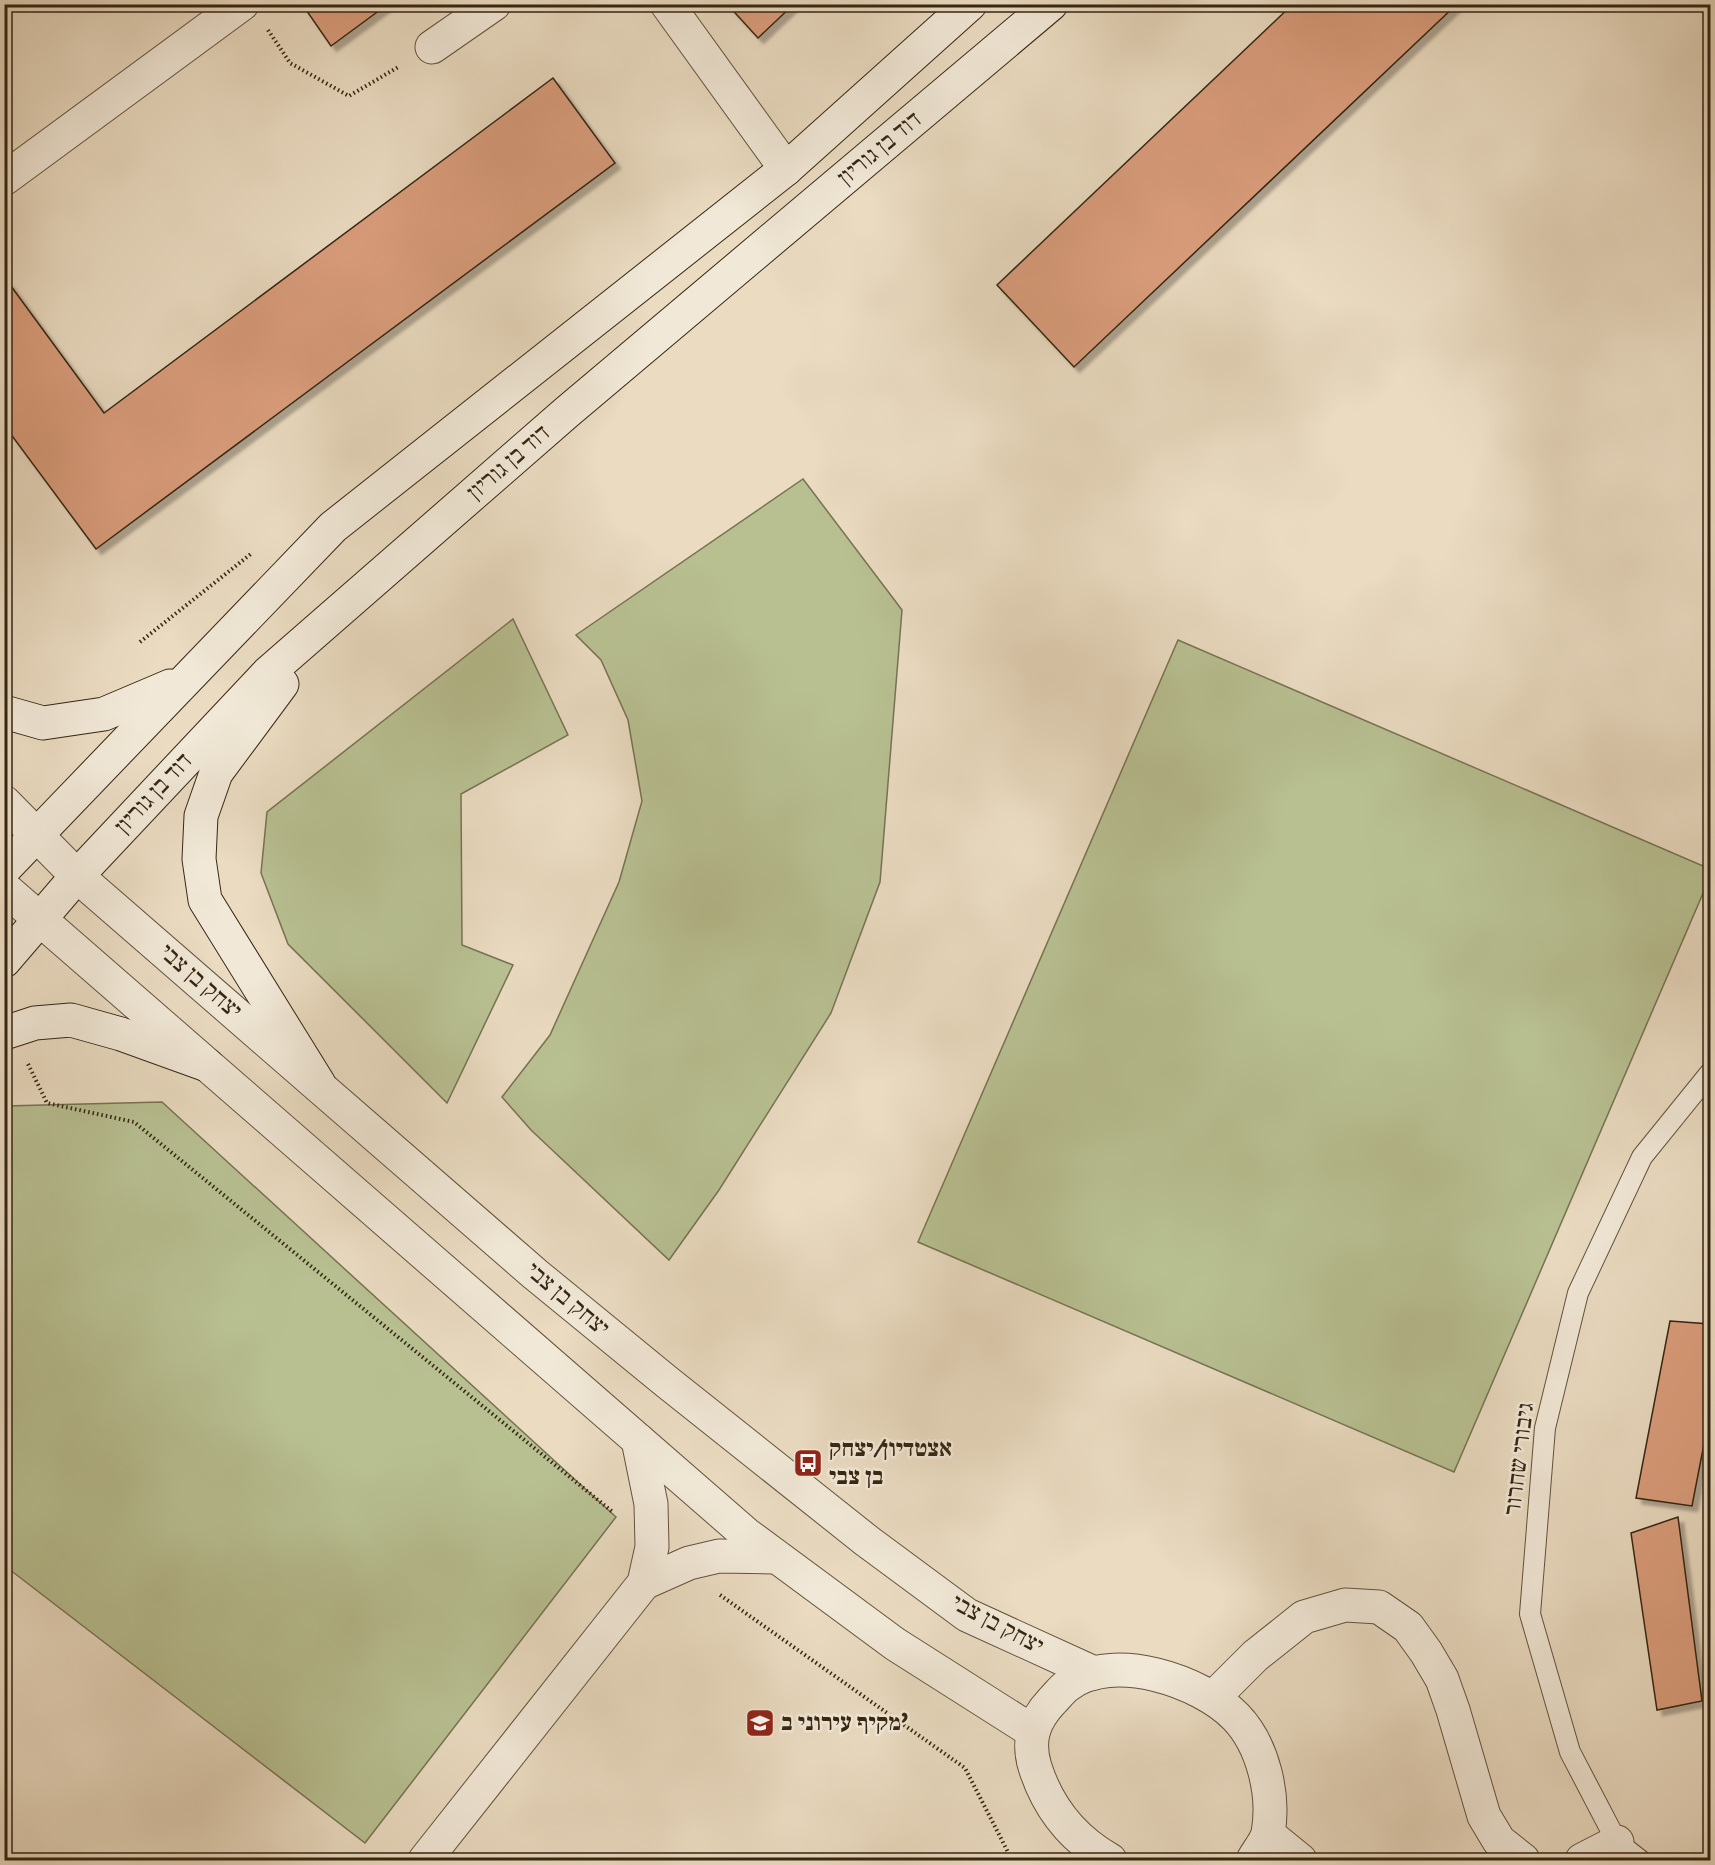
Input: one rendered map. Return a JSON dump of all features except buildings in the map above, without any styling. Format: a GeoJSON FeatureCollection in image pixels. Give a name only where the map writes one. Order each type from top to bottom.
{"type":"FeatureCollection","features":[{"type":"Feature","properties":{"kind":"street"},"geometry":{"type":"LineString","coordinates":[[432,47],[494,4]]}},
{"type":"Feature","properties":{"kind":"street"},"geometry":{"type":"LineString","coordinates":[[667,4],[786,169]]}},
{"type":"Feature","properties":{"kind":"street","name":"דוד בן גוריון"},"geometry":{"type":"LineString","coordinates":[[4,869],[183,680],[333,527],[786,169],[970,4]]}},
{"type":"Feature","properties":{"kind":"street","name":"דוד בן גוריון"},"geometry":{"type":"LineString","coordinates":[[4,962],[77,876],[268,673],[567,412],[1051,4]]}},
{"type":"Feature","properties":{"kind":"street"},"geometry":{"type":"LineString","coordinates":[[4,179],[253,14]]}},
{"type":"Feature","properties":{"kind":"street"},"geometry":{"type":"LineString","coordinates":[[319,1084],[205,900],[199,859],[201,816],[216,773],[331,618]]}},
{"type":"Feature","properties":{"kind":"street"},"geometry":{"type":"LineString","coordinates":[[4,712],[42,723],[104,714],[183,680]]}},
{"type":"Feature","properties":{"kind":"street","name":"יצחק בן צבי"},"geometry":{"type":"LineString","coordinates":[[4,802],[77,876],[319,1084],[534,1274],[867,1541],[967,1615],[1094,1673]]}},
{"type":"Feature","properties":{"kind":"street"},"geometry":{"type":"LineString","coordinates":[[4,888],[638,1440],[776,1557],[895,1644],[1032,1731]]}},
{"type":"Feature","properties":{"kind":"street"},"geometry":{"type":"LineString","coordinates":[[8,1032],[34,1023],[71,1020],[121,1034],[207,1065]]}},
{"type":"Feature","properties":{"kind":"street"},"geometry":{"type":"LineString","coordinates":[[425,1860],[644,1583],[652,1547],[651,1503],[638,1440]]}},
{"type":"Feature","properties":{"kind":"street"},"geometry":{"type":"LineString","coordinates":[[644,1583],[680,1566],[719,1556],[776,1557]]}},
{"type":"Feature","properties":{"kind":"street"},"geometry":{"type":"LineString","coordinates":[[1213,1698],[1255,1656],[1304,1617],[1345,1605],[1379,1607],[1408,1627],[1431,1661],[1453,1710],[1484,1816],[1499,1841],[1523,1860]]}},
{"type":"Feature","properties":{"kind":"street"},"geometry":{"type":"LineString","coordinates":[[1110,1860],[1087,1847],[1063,1823],[1041,1785],[1030,1751],[1032,1731],[1046,1707],[1069,1684],[1094,1673],[1126,1670],[1155,1673],[1213,1698],[1237,1718],[1259,1754],[1269,1792],[1260,1847],[1300,1860]]}},
{"type":"Feature","properties":{"kind":"street"},"geometry":{"type":"LineString","coordinates":[[1582,1860],[1629,1851]]}},
{"type":"Feature","properties":{"kind":"lane","name":"גיבורי שחרור"},"geometry":{"type":"LineString","coordinates":[[1629,1851],[1570,1752],[1530,1614],[1545,1428],[1578,1293],[1642,1156],[1710,1074]]}},
{"type":"Feature","properties":{"kind":"path"},"geometry":{"type":"LineString","coordinates":[[253,14],[290,63],[349,96],[432,47]]}},
{"type":"Feature","properties":{"kind":"path"},"geometry":{"type":"LineString","coordinates":[[8,1032],[47,1103],[134,1122],[589,1491]]}},
{"type":"Feature","properties":{"kind":"path"},"geometry":{"type":"LineString","coordinates":[[680,1566],[965,1768],[1012,1860]]}},
{"type":"Feature","properties":{"kind":"green space"},"geometry":{"type":"Polygon","coordinates":[[[803,479],[902,610],[880,882],[831,1013],[719,1190],[669,1260],[531,1130],[502,1097],[550,1035],[619,882],[642,801],[628,720],[601,660],[576,635],[803,479]]]}},
{"type":"Feature","properties":{"kind":"green space"},"geometry":{"type":"Polygon","coordinates":[[[513,619],[568,735],[461,794],[462,945],[513,965],[447,1103],[288,944],[261,873],[267,812],[513,619]]]}},
{"type":"Feature","properties":{"kind":"green space"},"geometry":{"type":"Polygon","coordinates":[[[1178,640],[1710,869],[1710,877],[1454,1472],[918,1242],[1178,640]]]}},
{"type":"Feature","properties":{"kind":"green space"},"geometry":{"type":"Polygon","coordinates":[[[162,1102],[616,1517],[365,1843],[5,1566],[5,1106],[162,1102]]]}},
{"type":"Feature","properties":{"kind":"place","name":"אצטדיון/יצחק בן צבי"},"geometry":{"type":"Point","coordinates":[808,1463]}},
{"type":"Feature","properties":{"kind":"place","name":"מקיף עירוני ב'"},"geometry":{"type":"Point","coordinates":[760,1723]}}]}
